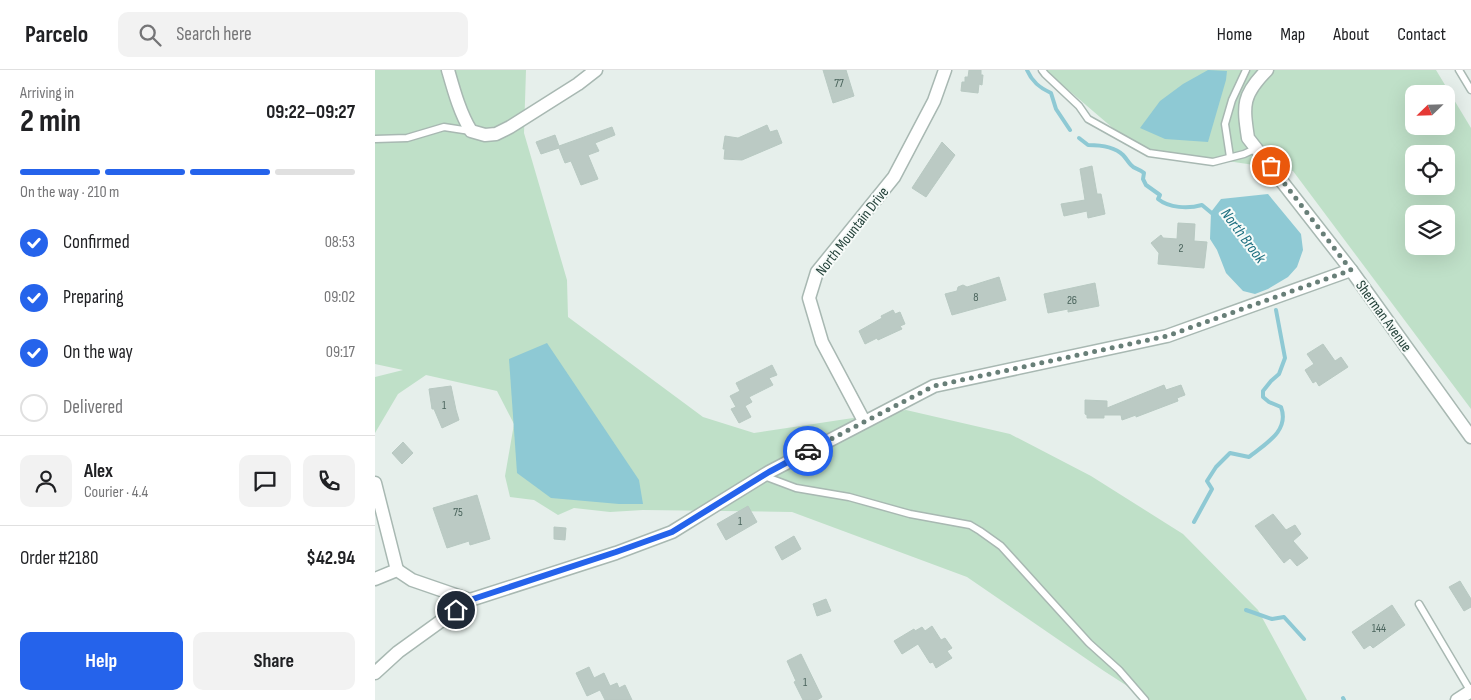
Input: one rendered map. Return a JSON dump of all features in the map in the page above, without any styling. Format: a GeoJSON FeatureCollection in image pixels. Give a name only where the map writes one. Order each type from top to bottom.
{"type":"FeatureCollection","features":[{"type":"Feature","properties":{"kind":"street"},"geometry":{"type":"LineString","coordinates":[[448,70],[456,98],[471,131],[485,135],[495,134],[511,127],[578,84],[596,70]]}},
{"type":"Feature","properties":{"kind":"street","name":"North Mountain Drive"},"geometry":{"type":"LineString","coordinates":[[865,421],[822,342],[809,298],[817,272],[894,177],[934,101],[945,70]]}},
{"type":"Feature","properties":{"kind":"street","name":"Sherman Avenue"},"geometry":{"type":"LineString","coordinates":[[1267,70],[1247,94],[1244,111],[1248,138],[1351,270],[1471,437]]}},
{"type":"Feature","properties":{"kind":"street"},"geometry":{"type":"LineString","coordinates":[[375,673],[398,652],[470,600],[672,532],[763,476],[934,386],[1167,336],[1351,270]]}},
{"type":"Feature","properties":{"kind":"street"},"geometry":{"type":"LineString","coordinates":[[375,482],[397,570],[412,580],[470,600]]}},
{"type":"Feature","properties":{"kind":"street"},"geometry":{"type":"LineString","coordinates":[[375,579],[397,570]]}},
{"type":"Feature","properties":{"kind":"street"},"geometry":{"type":"LineString","coordinates":[[1457,700],[1471,692]]}},
{"type":"Feature","properties":{"kind":"lane"},"geometry":{"type":"LineString","coordinates":[[1043,70],[1079,106],[1088,119],[1149,153],[1213,162],[1257,148]]}},
{"type":"Feature","properties":{"kind":"lane"},"geometry":{"type":"LineString","coordinates":[[1230,157],[1225,124],[1232,100],[1246,70]]}},
{"type":"Feature","properties":{"kind":"lane"},"geometry":{"type":"LineString","coordinates":[[1459,70],[1471,90]]}},
{"type":"Feature","properties":{"kind":"lane"},"geometry":{"type":"LineString","coordinates":[[375,139],[407,138],[444,126],[471,131]]}},
{"type":"Feature","properties":{"kind":"lane"},"geometry":{"type":"LineString","coordinates":[[763,476],[796,488],[849,497],[910,514],[969,525],[980,531],[1001,546],[1089,643],[1119,670],[1145,700]]}},
{"type":"Feature","properties":{"kind":"lane"},"geometry":{"type":"LineString","coordinates":[[1419,604],[1471,692]]}},
{"type":"Feature","properties":{"kind":"green space"},"geometry":{"type":"Polygon","coordinates":[[[375,70],[526,70],[524,133],[567,280],[568,317],[703,417],[754,433],[906,410],[1010,434],[1091,476],[1183,534],[1258,610],[1307,700],[1149,700],[967,577],[792,512],[643,510],[610,512],[574,508],[558,515],[534,500],[510,497],[505,476],[514,424],[497,391],[426,375],[398,394],[375,433],[375,377],[403,370],[375,364],[375,70]]]}},
{"type":"Feature","properties":{"kind":"green space"},"geometry":{"type":"Polygon","coordinates":[[[1045,70],[1436,70],[1445,85],[1405,85],[1405,135],[1455,135],[1455,101],[1471,128],[1471,409],[1293,171],[1135,147],[1045,70]]]}},
{"type":"Feature","properties":{"kind":"water"},"geometry":{"type":"Polygon","coordinates":[[[1208,70],[1227,71],[1208,142],[1165,139],[1140,128],[1160,101],[1183,84],[1208,70]]]}},
{"type":"Feature","properties":{"kind":"water"},"geometry":{"type":"Polygon","coordinates":[[[1268,194],[1301,234],[1303,250],[1297,267],[1288,277],[1268,289],[1255,294],[1243,291],[1226,273],[1217,250],[1210,239],[1211,212],[1221,199],[1268,194]]]}},
{"type":"Feature","properties":{"kind":"water"},"geometry":{"type":"Polygon","coordinates":[[[547,343],[639,480],[643,504],[619,504],[551,498],[517,473],[509,359],[547,343]]]}},
{"type":"Feature","properties":{"kind":"building"},"geometry":{"type":"Polygon","coordinates":[[[823,70],[846,70],[854,96],[833,103],[823,70]]]}},
{"type":"Feature","properties":{"kind":"building"},"geometry":{"type":"Polygon","coordinates":[[[969,70],[981,70],[981,75],[983,75],[982,85],[979,84],[978,93],[961,91],[962,82],[965,82],[965,77],[968,77],[969,70]]]}},
{"type":"Feature","properties":{"kind":"building"},"geometry":{"type":"Polygon","coordinates":[[[767,125],[770,132],[777,130],[782,143],[742,160],[724,159],[725,136],[738,138],[767,125]]]}},
{"type":"Feature","properties":{"kind":"building"},"geometry":{"type":"Polygon","coordinates":[[[612,127],[615,135],[595,143],[599,151],[588,155],[598,179],[581,185],[571,161],[565,163],[559,148],[541,154],[536,142],[555,135],[559,146],[612,127]]]}},
{"type":"Feature","properties":{"kind":"building"},"geometry":{"type":"Polygon","coordinates":[[[942,142],[955,155],[926,197],[912,188],[942,142]]]}},
{"type":"Feature","properties":{"kind":"building"},"geometry":{"type":"Polygon","coordinates":[[[1092,166],[1097,194],[1101,194],[1105,214],[1088,218],[1087,211],[1064,216],[1061,204],[1085,200],[1080,169],[1092,166]]]}},
{"type":"Feature","properties":{"kind":"building"},"geometry":{"type":"Polygon","coordinates":[[[1178,223],[1195,224],[1194,241],[1207,242],[1204,268],[1158,264],[1159,253],[1151,243],[1161,235],[1163,238],[1177,239],[1178,223]]]}},
{"type":"Feature","properties":{"kind":"building"},"geometry":{"type":"Polygon","coordinates":[[[999,277],[1006,300],[952,315],[945,294],[957,291],[958,287],[963,285],[967,287],[999,277]]]}},
{"type":"Feature","properties":{"kind":"building"},"geometry":{"type":"Polygon","coordinates":[[[1095,283],[1099,306],[1068,312],[1068,309],[1048,313],[1044,294],[1095,283]]]}},
{"type":"Feature","properties":{"kind":"building"},"geometry":{"type":"Polygon","coordinates":[[[893,310],[895,314],[900,312],[905,324],[900,326],[902,329],[865,344],[859,331],[893,310]]]}},
{"type":"Feature","properties":{"kind":"building"},"geometry":{"type":"Polygon","coordinates":[[[1323,344],[1335,361],[1341,357],[1348,367],[1319,386],[1316,381],[1313,383],[1305,370],[1314,364],[1307,354],[1323,344]]]}},
{"type":"Feature","properties":{"kind":"building"},"geometry":{"type":"Polygon","coordinates":[[[772,365],[777,375],[769,378],[773,385],[749,397],[752,402],[745,406],[751,417],[739,423],[731,409],[736,407],[730,396],[740,391],[736,383],[772,365]]]}},
{"type":"Feature","properties":{"kind":"building"},"geometry":{"type":"Polygon","coordinates":[[[1164,385],[1166,390],[1181,385],[1185,395],[1177,398],[1178,401],[1136,417],[1136,415],[1122,420],[1121,415],[1087,418],[1085,414],[1085,400],[1107,401],[1107,408],[1164,385]]]}},
{"type":"Feature","properties":{"kind":"building"},"geometry":{"type":"Polygon","coordinates":[[[451,386],[459,420],[442,428],[434,409],[432,409],[429,389],[451,386]]]}},
{"type":"Feature","properties":{"kind":"building"},"geometry":{"type":"Polygon","coordinates":[[[403,442],[413,453],[402,464],[392,453],[403,442]]]}},
{"type":"Feature","properties":{"kind":"building"},"geometry":{"type":"Polygon","coordinates":[[[477,495],[490,539],[470,545],[469,541],[447,548],[433,508],[477,495]]]}},
{"type":"Feature","properties":{"kind":"building"},"geometry":{"type":"Polygon","coordinates":[[[748,506],[757,522],[726,540],[717,524],[748,506]]]}},
{"type":"Feature","properties":{"kind":"building"},"geometry":{"type":"Polygon","coordinates":[[[1273,514],[1286,530],[1295,525],[1301,534],[1293,541],[1308,558],[1297,566],[1290,558],[1284,563],[1255,526],[1273,514]]]}},
{"type":"Feature","properties":{"kind":"building"},"geometry":{"type":"Polygon","coordinates":[[[554,527],[566,528],[565,540],[554,539],[554,527]]]}},
{"type":"Feature","properties":{"kind":"building"},"geometry":{"type":"Polygon","coordinates":[[[794,536],[801,549],[782,560],[775,547],[794,536]]]}},
{"type":"Feature","properties":{"kind":"building"},"geometry":{"type":"Polygon","coordinates":[[[1460,581],[1471,599],[1471,607],[1464,611],[1449,587],[1460,581]]]}},
{"type":"Feature","properties":{"kind":"building"},"geometry":{"type":"Polygon","coordinates":[[[826,599],[831,611],[817,616],[813,604],[826,599]]]}},
{"type":"Feature","properties":{"kind":"building"},"geometry":{"type":"Polygon","coordinates":[[[1392,605],[1405,625],[1373,648],[1370,645],[1364,649],[1352,632],[1392,605]]]}},
{"type":"Feature","properties":{"kind":"building"},"geometry":{"type":"Polygon","coordinates":[[[932,626],[941,640],[945,638],[952,648],[947,651],[952,658],[936,668],[933,662],[930,663],[918,644],[902,654],[894,641],[914,629],[915,631],[922,627],[925,631],[932,626]]]}},
{"type":"Feature","properties":{"kind":"building"},"geometry":{"type":"Polygon","coordinates":[[[801,654],[822,697],[817,700],[803,700],[794,682],[796,681],[787,661],[801,654]]]}},
{"type":"Feature","properties":{"kind":"building"},"geometry":{"type":"Polygon","coordinates":[[[589,667],[594,678],[604,673],[610,686],[617,683],[619,688],[625,685],[632,700],[605,700],[600,690],[587,696],[576,673],[589,667]]]}},
{"type":"Feature","properties":{"kind":"waterway","name":"North Brook"},"geometry":{"type":"LineString","coordinates":[[1027,70],[1037,84],[1051,93],[1056,109],[1070,130]]}},
{"type":"Feature","properties":{"kind":"waterway","name":"North Brook"},"geometry":{"type":"LineString","coordinates":[[1079,138],[1088,145],[1107,147],[1119,152],[1132,166],[1144,173],[1143,179],[1146,185],[1160,195],[1158,199],[1162,202],[1179,207],[1202,205],[1214,215]]}},
{"type":"Feature","properties":{"kind":"waterway","name":"North Brook"},"geometry":{"type":"LineString","coordinates":[[1194,522],[1212,489],[1207,481],[1216,467],[1230,453],[1249,457],[1269,442],[1282,423],[1281,407],[1263,397],[1263,391],[1279,374],[1285,358],[1276,310]]}},
{"type":"Feature","properties":{"kind":"waterway","name":"North Brook"},"geometry":{"type":"LineString","coordinates":[[1246,610],[1272,619],[1284,617],[1304,639]]}},
{"type":"Feature","properties":{"kind":"way so far"},"geometry":{"type":"LineString","coordinates":[[808,451],[934,386],[1167,336],[1351,270],[1271,166]]}},
{"type":"Feature","properties":{"kind":"route"},"geometry":{"type":"LineString","coordinates":[[456,610],[470,600],[672,532],[769,472],[808,451]]}}]}
